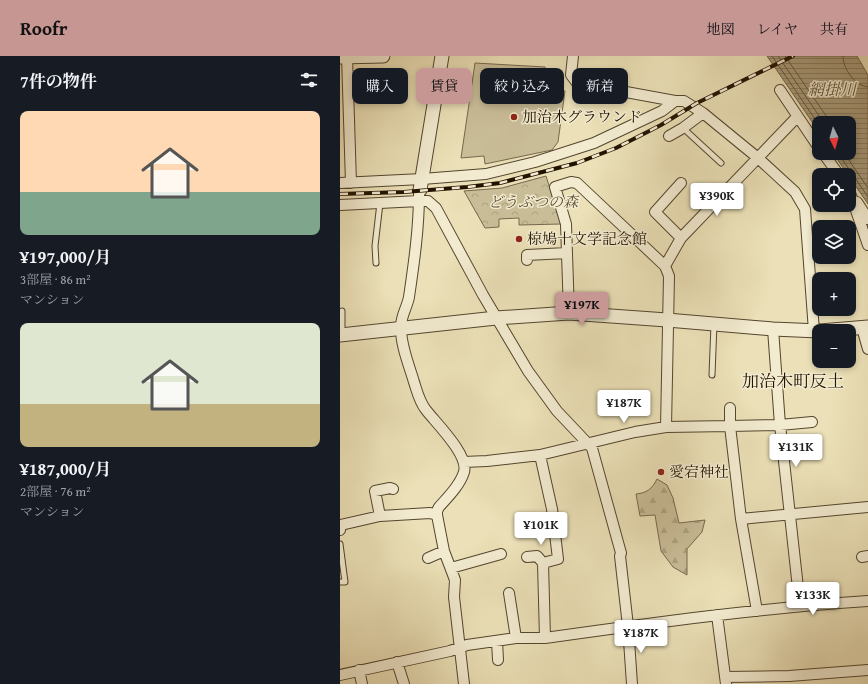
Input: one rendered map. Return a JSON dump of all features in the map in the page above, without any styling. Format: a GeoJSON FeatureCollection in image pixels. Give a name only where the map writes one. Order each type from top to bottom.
{"type":"FeatureCollection","features":[{"type":"Feature","properties":{"kind":"street"},"geometry":{"type":"LineString","coordinates":[[351,183],[345,57],[383,56]]}},
{"type":"Feature","properties":{"kind":"street"},"geometry":{"type":"LineString","coordinates":[[442,56],[420,190],[409,299],[401,320],[401,328],[407,359],[418,396],[425,409],[455,446],[464,462],[465,468],[461,480],[437,511],[444,551],[455,580],[454,597],[464,684]]}},
{"type":"Feature","properties":{"kind":"street"},"geometry":{"type":"LineString","coordinates":[[573,56],[571,75],[577,82],[675,102],[684,101],[703,113],[758,158],[795,192],[805,209],[817,324]]}},
{"type":"Feature","properties":{"kind":"street"},"geometry":{"type":"LineString","coordinates":[[780,90],[812,138]]}},
{"type":"Feature","properties":{"kind":"street"},"geometry":{"type":"LineString","coordinates":[[340,205],[380,203],[420,190],[554,156],[594,143],[662,111],[675,102]]}},
{"type":"Feature","properties":{"kind":"street"},"geometry":{"type":"LineString","coordinates":[[669,136],[703,113]]}},
{"type":"Feature","properties":{"kind":"street"},"geometry":{"type":"LineString","coordinates":[[665,266],[681,238],[797,117]]}},
{"type":"Feature","properties":{"kind":"street"},"geometry":{"type":"LineString","coordinates":[[569,313],[566,224],[555,187],[572,182],[577,183],[665,266],[669,276],[666,427]]}},
{"type":"Feature","properties":{"kind":"street"},"geometry":{"type":"LineString","coordinates":[[340,183],[420,190],[428,201],[436,208],[496,318],[528,371],[557,411],[592,448],[621,553],[620,556],[628,626],[632,684]]}},
{"type":"Feature","properties":{"kind":"street"},"geometry":{"type":"LineString","coordinates":[[681,183],[654,212],[681,238]]}},
{"type":"Feature","properties":{"kind":"street"},"geometry":{"type":"LineString","coordinates":[[856,201],[868,219]]}},
{"type":"Feature","properties":{"kind":"street"},"geometry":{"type":"LineString","coordinates":[[856,210],[868,245]]}},
{"type":"Feature","properties":{"kind":"street"},"geometry":{"type":"LineString","coordinates":[[527,260],[527,255],[567,253]]}},
{"type":"Feature","properties":{"kind":"street"},"geometry":{"type":"LineString","coordinates":[[341,335],[496,318],[569,313],[812,331]]}},
{"type":"Feature","properties":{"kind":"street"},"geometry":{"type":"LineString","coordinates":[[865,327],[868,349]]}},
{"type":"Feature","properties":{"kind":"street"},"geometry":{"type":"LineString","coordinates":[[773,329],[780,425],[800,606]]}},
{"type":"Feature","properties":{"kind":"street"},"geometry":{"type":"LineString","coordinates":[[730,408],[730,426],[741,519],[757,611]]}},
{"type":"Feature","properties":{"kind":"street"},"geometry":{"type":"LineString","coordinates":[[464,462],[540,455],[587,443],[666,427],[780,425],[812,422]]}},
{"type":"Feature","properties":{"kind":"street"},"geometry":{"type":"LineString","coordinates":[[540,455],[552,509],[558,559],[543,563]]}},
{"type":"Feature","properties":{"kind":"street"},"geometry":{"type":"LineString","coordinates":[[380,516],[375,491],[390,488],[393,489]]}},
{"type":"Feature","properties":{"kind":"street"},"geometry":{"type":"LineString","coordinates":[[741,519],[868,507]]}},
{"type":"Feature","properties":{"kind":"street"},"geometry":{"type":"LineString","coordinates":[[340,530],[341,525],[380,516],[430,513],[437,515]]}},
{"type":"Feature","properties":{"kind":"street"},"geometry":{"type":"LineString","coordinates":[[428,558],[444,551]]}},
{"type":"Feature","properties":{"kind":"street"},"geometry":{"type":"LineString","coordinates":[[451,568],[501,554]]}},
{"type":"Feature","properties":{"kind":"street"},"geometry":{"type":"LineString","coordinates":[[527,557],[537,556],[543,563],[545,638]]}},
{"type":"Feature","properties":{"kind":"street"},"geometry":{"type":"LineString","coordinates":[[509,593],[516,638]]}},
{"type":"Feature","properties":{"kind":"street"},"geometry":{"type":"LineString","coordinates":[[340,675],[450,652],[467,645],[516,638],[545,638],[628,626],[800,606],[868,601],[868,607]]}},
{"type":"Feature","properties":{"kind":"street"},"geometry":{"type":"LineString","coordinates":[[717,615],[726,680],[868,670]]}},
{"type":"Feature","properties":{"kind":"street"},"geometry":{"type":"LineString","coordinates":[[497,641],[498,660]]}},
{"type":"Feature","properties":{"kind":"street"},"geometry":{"type":"LineString","coordinates":[[397,662],[404,684]]}},
{"type":"Feature","properties":{"kind":"street"},"geometry":{"type":"LineString","coordinates":[[359,670],[362,684]]}},
{"type":"Feature","properties":{"kind":"lane"},"geometry":{"type":"LineString","coordinates":[[682,128],[720,163]]}},
{"type":"Feature","properties":{"kind":"lane"},"geometry":{"type":"LineString","coordinates":[[376,263],[375,246],[380,203]]}},
{"type":"Feature","properties":{"kind":"lane"},"geometry":{"type":"LineString","coordinates":[[341,335],[342,311]]}},
{"type":"Feature","properties":{"kind":"lane"},"geometry":{"type":"LineString","coordinates":[[712,375],[714,324]]}},
{"type":"Feature","properties":{"kind":"lane"},"geometry":{"type":"LineString","coordinates":[[340,544],[345,582],[340,582]]}},
{"type":"Feature","properties":{"kind":"green space","name":"加治木グラウンド"},"geometry":{"type":"Polygon","coordinates":[[[475,63],[545,67],[480,68],[480,104],[563,104],[558,142],[552,150],[485,164],[484,156],[461,158],[469,104],[472,104],[472,83],[475,63]]]}},
{"type":"Feature","properties":{"kind":"green space","name":"どうぶつの森"},"geometry":{"type":"Polygon","coordinates":[[[546,176],[561,224],[519,225],[519,218],[499,219],[499,227],[485,228],[464,191],[502,188],[546,176]]]}},
{"type":"Feature","properties":{"kind":"green space"},"geometry":{"type":"Polygon","coordinates":[[[657,479],[667,485],[673,498],[679,523],[705,520],[702,532],[687,549],[687,575],[673,567],[661,551],[655,515],[640,516],[636,494],[649,490],[657,479]]]}},
{"type":"Feature","properties":{"kind":"water","name":"網掛川"},"geometry":{"type":"Polygon","coordinates":[[[767,56],[857,56],[868,75],[868,204],[856,187],[856,168],[843,168],[838,160],[856,160],[856,116],[812,116],[812,122],[767,56]]]}},
{"type":"Feature","properties":{"kind":"railway"},"geometry":{"type":"LineString","coordinates":[[340,194],[404,192],[500,183],[577,163],[616,148],[661,125],[697,103],[793,56]]}},
{"type":"Feature","properties":{"kind":"place","name":"加治木グラウンド"},"geometry":{"type":"Point","coordinates":[514,117]}},
{"type":"Feature","properties":{"kind":"place","name":"椋鳩十文学記念館"},"geometry":{"type":"Point","coordinates":[519,239]}},
{"type":"Feature","properties":{"kind":"place","name":"愛宕神社"},"geometry":{"type":"Point","coordinates":[661,472]}},
{"type":"Feature","properties":{"kind":"district","name":"加治木町反土"},"geometry":{"type":"Point","coordinates":[793,381]}}]}
